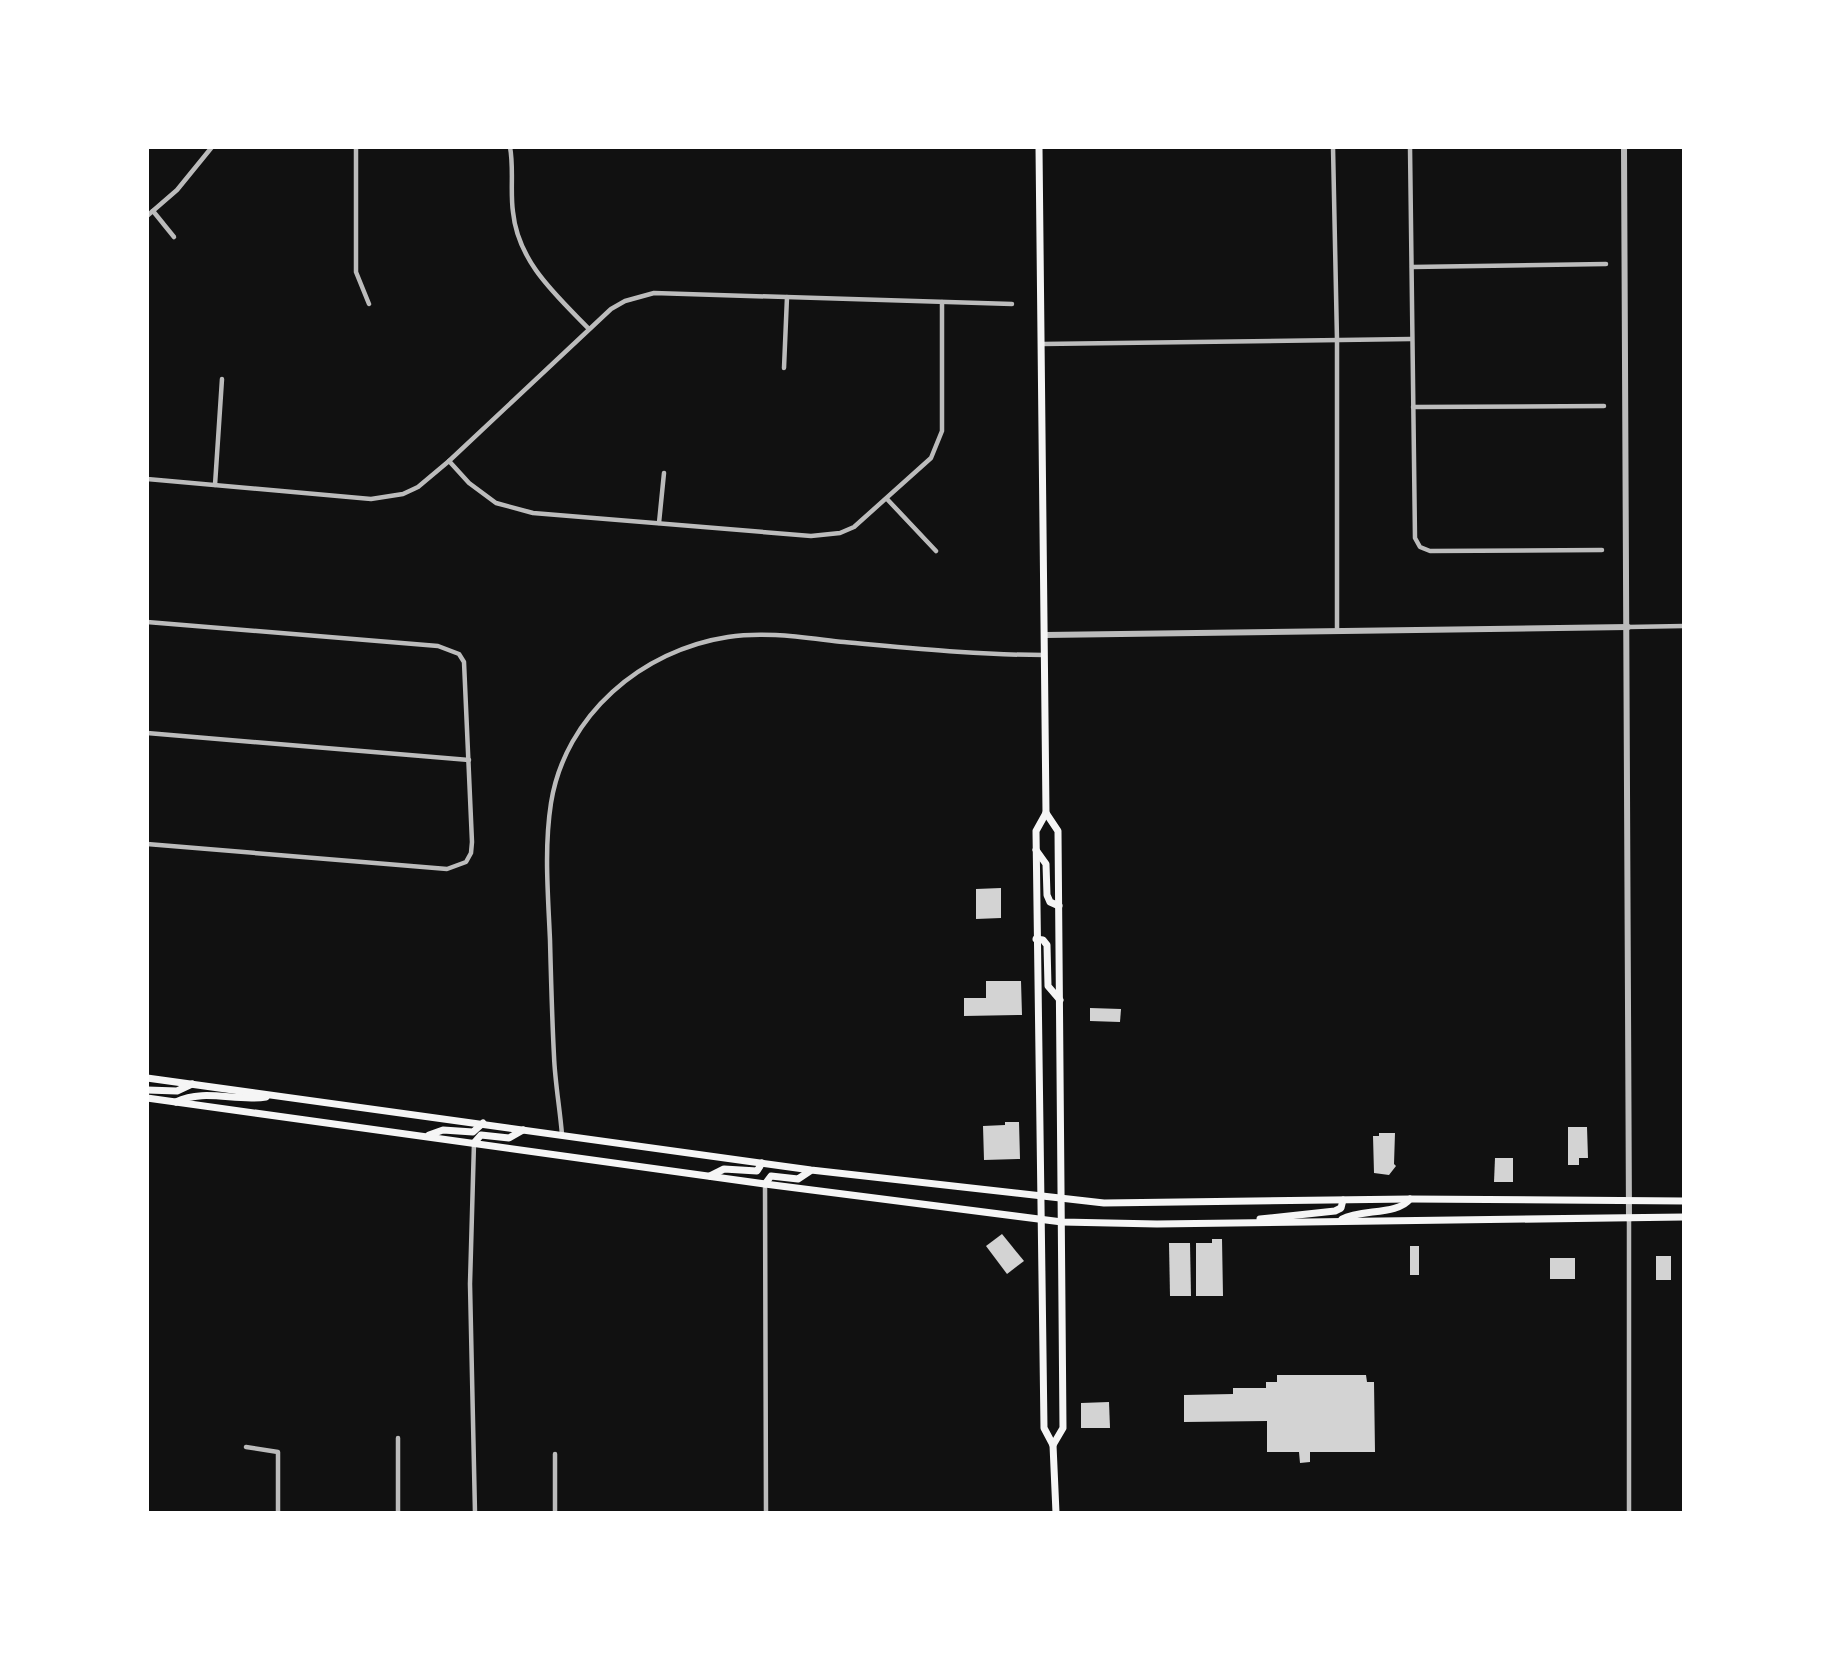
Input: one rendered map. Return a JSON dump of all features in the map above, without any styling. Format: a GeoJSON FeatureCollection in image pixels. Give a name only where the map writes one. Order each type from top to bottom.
{"type":"FeatureCollection","features":[{"type":"Feature","properties":{"kind":"main road"},"geometry":{"type":"LineString","coordinates":[[1039,147],[1046,813],[1036,831],[1036,939],[1044,1428],[1053,1445],[1056,1513]]}},
{"type":"Feature","properties":{"kind":"main road"},"geometry":{"type":"LineString","coordinates":[[1046,813],[1058,831],[1059,906],[1063,1427],[1053,1445]]}},
{"type":"Feature","properties":{"kind":"main road"},"geometry":{"type":"LineString","coordinates":[[1036,849],[1046,864],[1047,895],[1050,902],[1059,906]]}},
{"type":"Feature","properties":{"kind":"main road"},"geometry":{"type":"LineString","coordinates":[[1036,939],[1043,940],[1046,945],[1048,986],[1060,1001]]}},
{"type":"Feature","properties":{"kind":"main road"},"geometry":{"type":"LineString","coordinates":[[147,1078],[811,1170],[1104,1203],[1410,1199],[1684,1200]]}},
{"type":"Feature","properties":{"kind":"main road"},"geometry":{"type":"LineString","coordinates":[[147,1090],[177,1091],[192,1084]]}},
{"type":"Feature","properties":{"kind":"main road"},"geometry":{"type":"LineString","coordinates":[[176,1102],[191,1096],[245,1099],[274,1096]]}},
{"type":"Feature","properties":{"kind":"main road"},"geometry":{"type":"LineString","coordinates":[[147,1098],[710,1177],[1062,1222],[1106,1224],[1684,1217]]}},
{"type":"Feature","properties":{"kind":"main road"},"geometry":{"type":"LineString","coordinates":[[428,1136],[443,1130],[473,1132],[482,1123]]}},
{"type":"Feature","properties":{"kind":"main road"},"geometry":{"type":"LineString","coordinates":[[474,1143],[481,1135],[509,1138],[523,1130]]}},
{"type":"Feature","properties":{"kind":"main road"},"geometry":{"type":"LineString","coordinates":[[710,1177],[724,1169],[757,1171],[762,1163]]}},
{"type":"Feature","properties":{"kind":"main road"},"geometry":{"type":"LineString","coordinates":[[765,1184],[771,1176],[798,1178],[811,1170]]}},
{"type":"Feature","properties":{"kind":"main road"},"geometry":{"type":"LineString","coordinates":[[1339,1221],[1353,1214],[1400,1207],[1410,1199]]}},
{"type":"Feature","properties":{"kind":"main road"},"geometry":{"type":"LineString","coordinates":[[1246,1222],[1283,1215],[1335,1211],[1341,1208],[1343,1200]]}},
{"type":"Feature","properties":{"kind":"street"},"geometry":{"type":"LineString","coordinates":[[147,216],[177,190],[212,147]]}},
{"type":"Feature","properties":{"kind":"street"},"geometry":{"type":"LineString","coordinates":[[356,147],[356,272],[369,304]]}},
{"type":"Feature","properties":{"kind":"street"},"geometry":{"type":"LineString","coordinates":[[510,147],[513,213],[517,234],[541,279],[589,329]]}},
{"type":"Feature","properties":{"kind":"street"},"geometry":{"type":"LineString","coordinates":[[1333,147],[1337,340],[1337,631]]}},
{"type":"Feature","properties":{"kind":"street"},"geometry":{"type":"LineString","coordinates":[[1410,147],[1415,538],[1420,547],[1430,551],[1602,550]]}},
{"type":"Feature","properties":{"kind":"street"},"geometry":{"type":"LineString","coordinates":[[1624,147],[1628,627],[1629,1513]]}},
{"type":"Feature","properties":{"kind":"street"},"geometry":{"type":"LineString","coordinates":[[153,211],[174,237]]}},
{"type":"Feature","properties":{"kind":"street"},"geometry":{"type":"LineString","coordinates":[[1412,267],[1606,264]]}},
{"type":"Feature","properties":{"kind":"street"},"geometry":{"type":"LineString","coordinates":[[147,479],[372,499],[403,494],[418,487],[449,461],[611,309],[625,301],[654,293],[1012,304]]}},
{"type":"Feature","properties":{"kind":"street"},"geometry":{"type":"LineString","coordinates":[[784,368],[786,297]]}},
{"type":"Feature","properties":{"kind":"street"},"geometry":{"type":"LineString","coordinates":[[449,461],[469,482],[496,503],[533,513],[811,536],[839,533],[854,527],[931,458],[942,431],[942,302]]}},
{"type":"Feature","properties":{"kind":"street"},"geometry":{"type":"LineString","coordinates":[[1041,344],[1411,339]]}},
{"type":"Feature","properties":{"kind":"street"},"geometry":{"type":"LineString","coordinates":[[215,485],[222,379]]}},
{"type":"Feature","properties":{"kind":"street"},"geometry":{"type":"LineString","coordinates":[[1413,407],[1604,407]]}},
{"type":"Feature","properties":{"kind":"street"},"geometry":{"type":"LineString","coordinates":[[659,523],[664,473]]}},
{"type":"Feature","properties":{"kind":"street"},"geometry":{"type":"LineString","coordinates":[[887,499],[936,551]]}},
{"type":"Feature","properties":{"kind":"street"},"geometry":{"type":"LineString","coordinates":[[147,622],[438,646],[459,654],[464,662],[472,842],[471,853],[466,862],[447,869],[147,844]]}},
{"type":"Feature","properties":{"kind":"street"},"geometry":{"type":"LineString","coordinates":[[1045,635],[1684,626]]}},
{"type":"Feature","properties":{"kind":"street"},"geometry":{"type":"LineString","coordinates":[[562,1135],[554,1060],[547,844],[551,801],[564,761],[584,723],[613,690],[647,664],[688,647],[729,636],[771,635],[990,655],[1045,655]]}},
{"type":"Feature","properties":{"kind":"street"},"geometry":{"type":"LineString","coordinates":[[147,733],[469,760]]}},
{"type":"Feature","properties":{"kind":"street"},"geometry":{"type":"LineString","coordinates":[[474,1143],[470,1284],[475,1513]]}},
{"type":"Feature","properties":{"kind":"street"},"geometry":{"type":"LineString","coordinates":[[765,1184],[766,1513]]}},
{"type":"Feature","properties":{"kind":"street"},"geometry":{"type":"LineString","coordinates":[[398,1438],[398,1513]]}},
{"type":"Feature","properties":{"kind":"street"},"geometry":{"type":"LineString","coordinates":[[246,1447],[278,1452],[278,1513]]}},
{"type":"Feature","properties":{"kind":"street"},"geometry":{"type":"LineString","coordinates":[[555,1454],[555,1513]]}},
{"type":"Feature","properties":{"kind":"building"},"geometry":{"type":"Polygon","coordinates":[[[1001,888],[1001,918],[976,919],[976,889],[1001,888]]]}},
{"type":"Feature","properties":{"kind":"building"},"geometry":{"type":"Polygon","coordinates":[[[986,981],[1021,981],[1022,1015],[964,1016],[964,998],[986,998],[986,981]]]}},
{"type":"Feature","properties":{"kind":"building"},"geometry":{"type":"Polygon","coordinates":[[[1090,1008],[1121,1009],[1120,1022],[1090,1021],[1090,1008]]]}},
{"type":"Feature","properties":{"kind":"building"},"geometry":{"type":"Polygon","coordinates":[[[1005,1122],[1019,1122],[1020,1159],[984,1160],[983,1126],[1005,1125],[1005,1122]]]}},
{"type":"Feature","properties":{"kind":"building"},"geometry":{"type":"Polygon","coordinates":[[[1568,1127],[1587,1127],[1588,1158],[1579,1158],[1579,1165],[1568,1165],[1568,1127]]]}},
{"type":"Feature","properties":{"kind":"building"},"geometry":{"type":"Polygon","coordinates":[[[1379,1133],[1395,1133],[1396,1166],[1389,1175],[1374,1173],[1373,1136],[1379,1136],[1379,1133]]]}},
{"type":"Feature","properties":{"kind":"building"},"geometry":{"type":"Polygon","coordinates":[[[1495,1158],[1513,1158],[1513,1182],[1494,1182],[1495,1158]]]}},
{"type":"Feature","properties":{"kind":"building"},"geometry":{"type":"Polygon","coordinates":[[[1002,1234],[1024,1261],[1007,1274],[986,1246],[1002,1234]]]}},
{"type":"Feature","properties":{"kind":"building"},"geometry":{"type":"Polygon","coordinates":[[[1212,1239],[1222,1239],[1223,1296],[1196,1296],[1196,1243],[1212,1243],[1212,1239]]]}},
{"type":"Feature","properties":{"kind":"building"},"geometry":{"type":"Polygon","coordinates":[[[1169,1243],[1190,1243],[1191,1296],[1170,1296],[1169,1243]]]}},
{"type":"Feature","properties":{"kind":"building"},"geometry":{"type":"Polygon","coordinates":[[[1410,1246],[1419,1246],[1419,1275],[1410,1275],[1410,1246]]]}},
{"type":"Feature","properties":{"kind":"building"},"geometry":{"type":"Polygon","coordinates":[[[1656,1256],[1671,1256],[1671,1280],[1656,1280],[1656,1256]]]}},
{"type":"Feature","properties":{"kind":"building"},"geometry":{"type":"Polygon","coordinates":[[[1550,1258],[1575,1258],[1575,1279],[1550,1279],[1550,1258]]]}},
{"type":"Feature","properties":{"kind":"building"},"geometry":{"type":"Polygon","coordinates":[[[1277,1375],[1366,1375],[1367,1382],[1374,1382],[1375,1452],[1310,1452],[1310,1462],[1300,1463],[1299,1452],[1267,1452],[1267,1421],[1184,1422],[1184,1395],[1233,1394],[1233,1388],[1266,1388],[1266,1382],[1277,1382],[1277,1375]]]}},
{"type":"Feature","properties":{"kind":"building"},"geometry":{"type":"Polygon","coordinates":[[[1109,1402],[1110,1428],[1081,1428],[1081,1403],[1109,1402]]]}}]}
